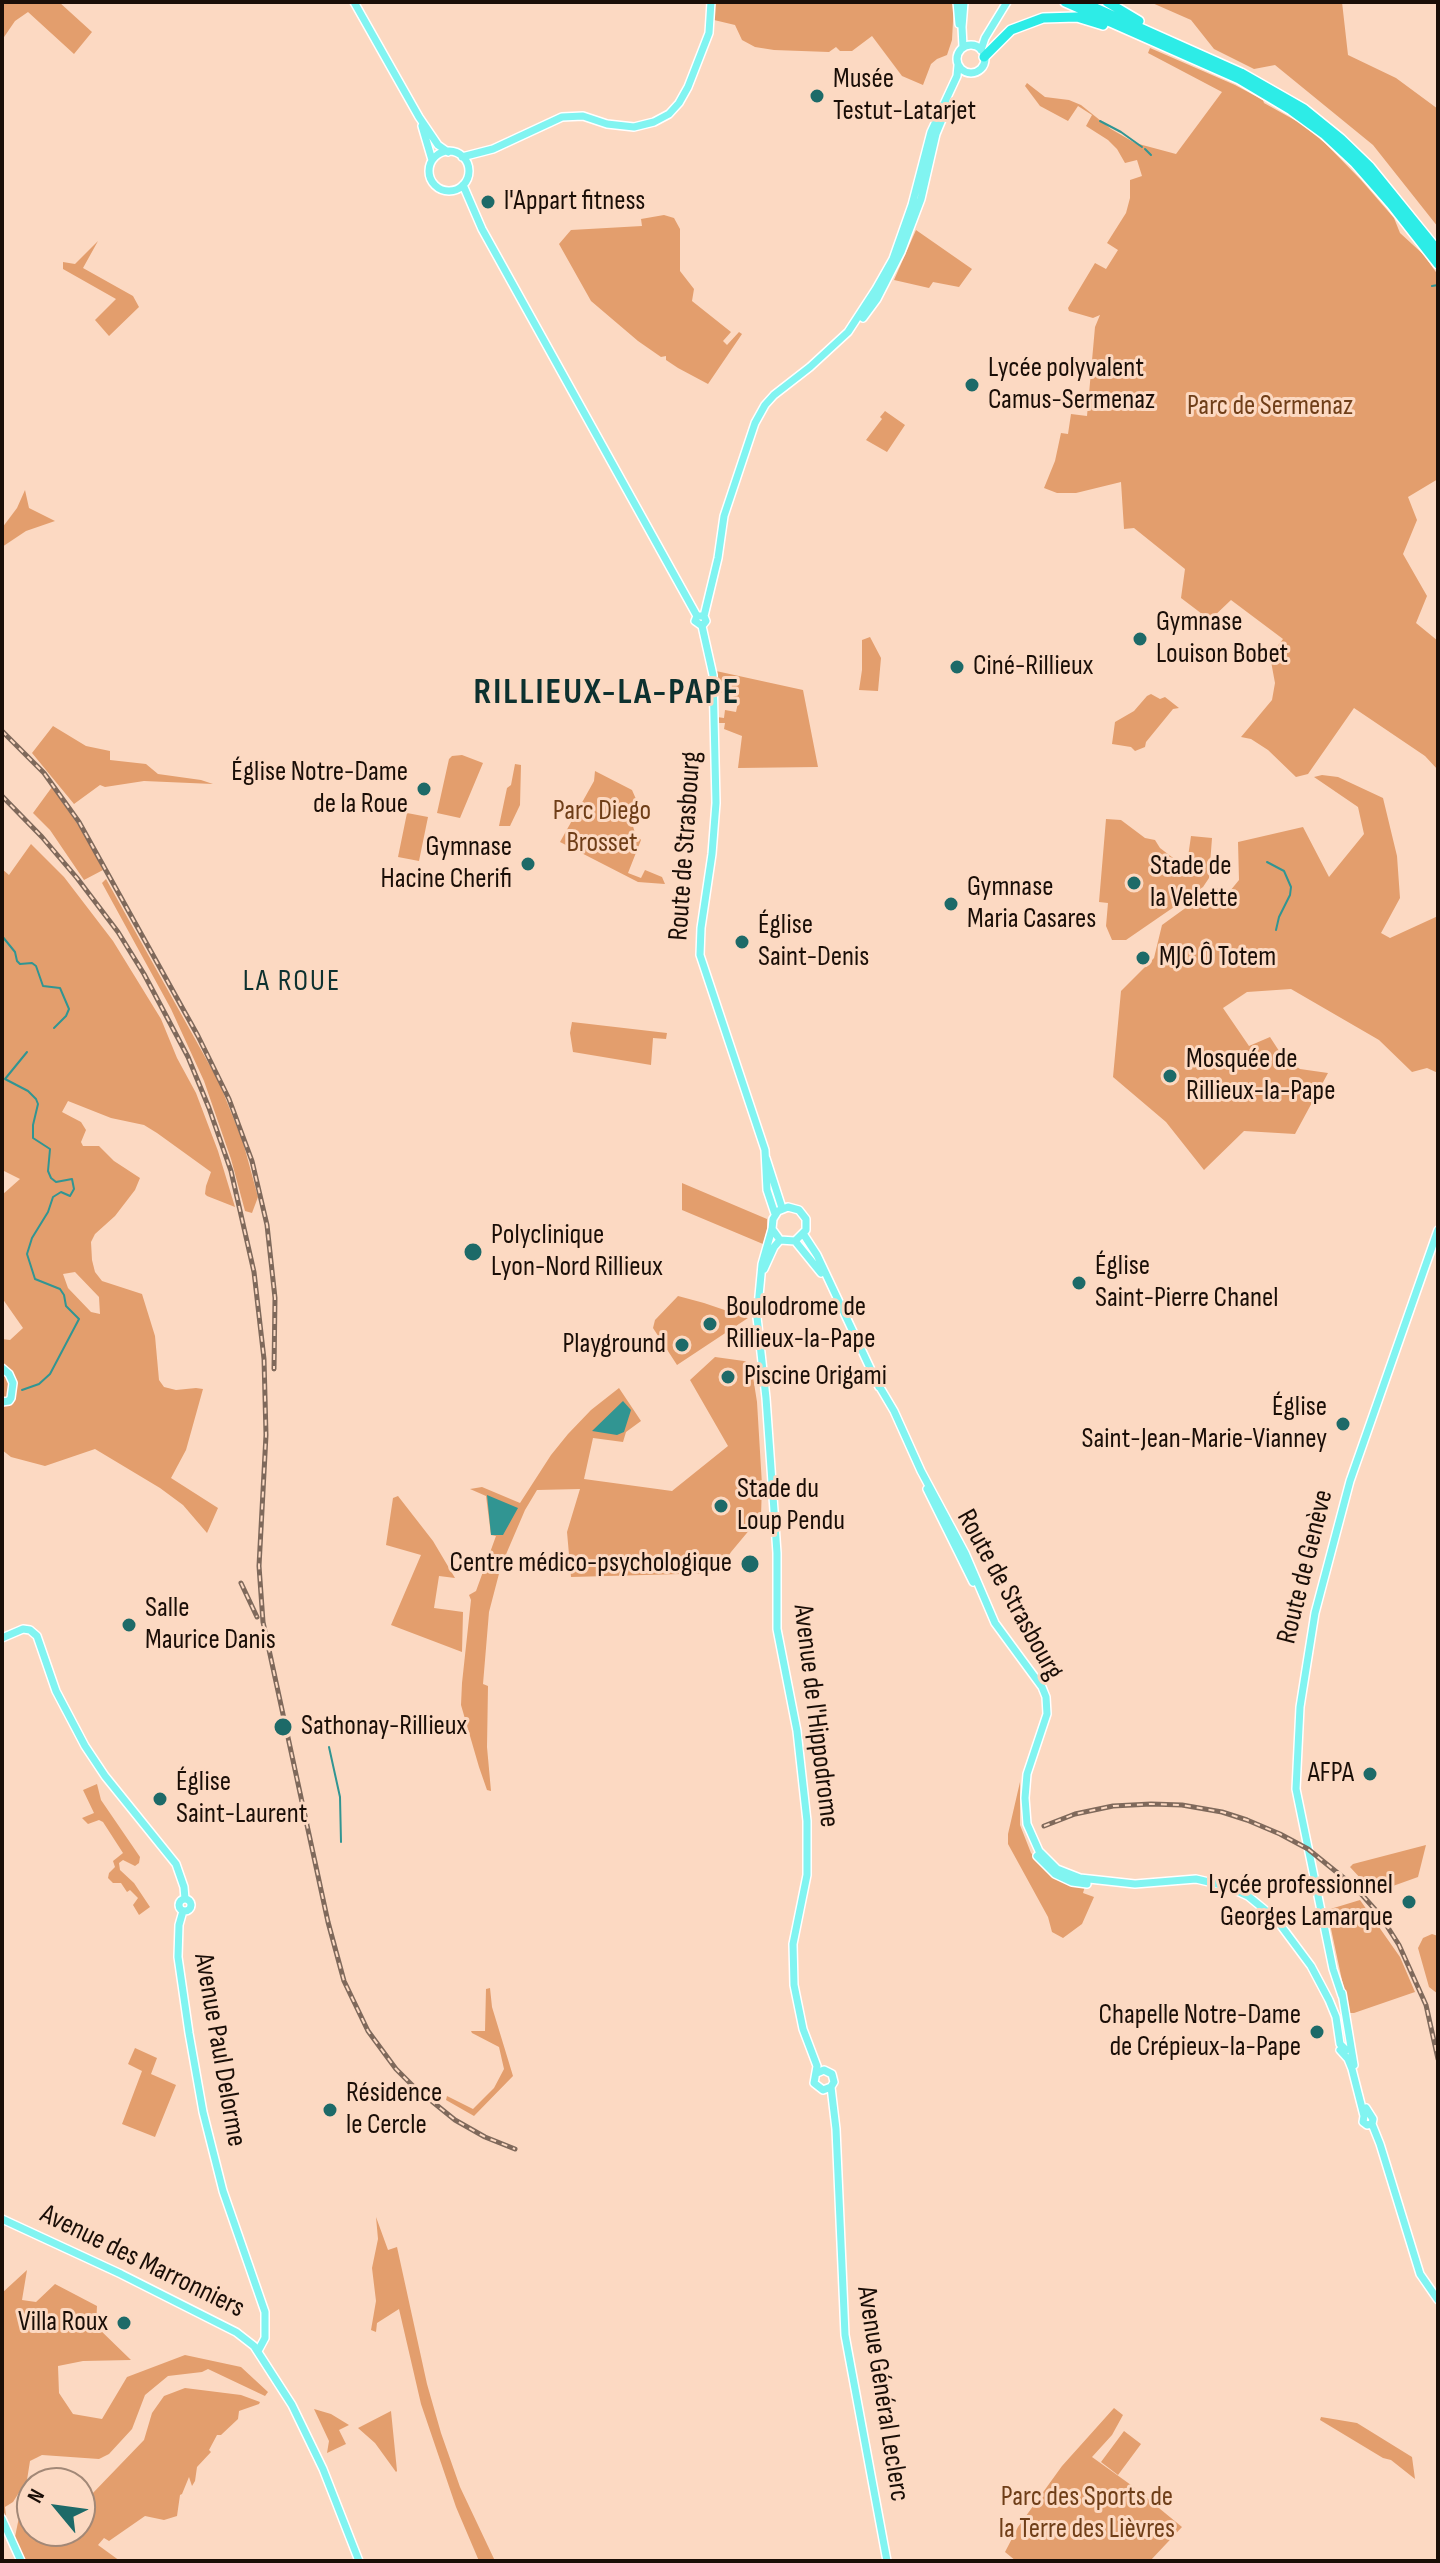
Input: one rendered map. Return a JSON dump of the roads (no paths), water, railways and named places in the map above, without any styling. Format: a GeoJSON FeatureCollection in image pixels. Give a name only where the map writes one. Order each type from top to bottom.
{"type":"FeatureCollection","features":[{"type":"Feature","properties":{"kind":"highway"},"geometry":{"type":"LineString","coordinates":[[1055,2],[1280,103]]}},
{"type":"Feature","properties":{"kind":"highway"},"geometry":{"type":"LineString","coordinates":[[1065,2],[1207,64],[1280,103],[1324,134],[1355,163],[1438,264]]}},
{"type":"Feature","properties":{"kind":"highway"},"geometry":{"type":"LineString","coordinates":[[1082,2],[1265,85],[1317,119],[1370,167],[1438,251]]}},
{"type":"Feature","properties":{"kind":"highway"},"geometry":{"type":"LineString","coordinates":[[1107,2],[1169,40]]}},
{"type":"Feature","properties":{"kind":"highway"},"geometry":{"type":"LineString","coordinates":[[983,54],[1011,30],[1043,18],[1077,17],[1106,26]]}},
{"type":"Feature","properties":{"kind":"main road"},"geometry":{"type":"LineString","coordinates":[[354,2],[438,145],[462,157],[493,149],[562,117],[583,116],[607,124],[634,127],[669,114],[688,87],[709,33],[711,2]]}},
{"type":"Feature","properties":{"kind":"main road"},"geometry":{"type":"LineString","coordinates":[[700,616],[716,569],[724,516],[751,431],[761,411],[834,346],[858,319],[893,259],[912,205],[931,132],[957,76],[957,56],[963,47],[957,2]]}},
{"type":"Feature","properties":{"kind":"main road"},"geometry":{"type":"LineString","coordinates":[[962,35],[964,2]]}},
{"type":"Feature","properties":{"kind":"main road"},"geometry":{"type":"LineString","coordinates":[[958,65],[967,72],[979,70],[985,38],[1007,2]]}},
{"type":"Feature","properties":{"kind":"main road"},"geometry":{"type":"LineString","coordinates":[[963,47],[975,45],[983,54]]}},
{"type":"Feature","properties":{"kind":"main road"},"geometry":{"type":"LineString","coordinates":[[769,401],[845,339],[877,299],[906,240],[921,199],[936,134],[967,72]]}},
{"type":"Feature","properties":{"kind":"main road"},"geometry":{"type":"LineString","coordinates":[[419,117],[432,161],[429,172],[433,183],[460,197],[482,229],[700,616]]}},
{"type":"Feature","properties":{"kind":"main road"},"geometry":{"type":"LineString","coordinates":[[469,169],[493,149]]}},
{"type":"Feature","properties":{"kind":"main road"},"geometry":{"type":"LineString","coordinates":[[432,161],[448,152]]}},
{"type":"Feature","properties":{"kind":"main road"},"geometry":{"type":"LineString","coordinates":[[448,191],[463,185],[468,177],[469,169],[462,157]]}},
{"type":"Feature","properties":{"kind":"main road"},"geometry":{"type":"LineString","coordinates":[[463,185],[482,229]]}},
{"type":"Feature","properties":{"kind":"main road","name":"Route de Strasbourg"},"geometry":{"type":"LineString","coordinates":[[700,616],[706,621],[702,626],[713,675],[716,803],[700,955],[772,1169],[779,1211]]}},
{"type":"Feature","properties":{"kind":"main road"},"geometry":{"type":"LineString","coordinates":[[794,1208],[803,1214],[807,1224],[804,1235],[795,1241],[780,1240],[772,1229],[779,1211],[794,1208]]}},
{"type":"Feature","properties":{"kind":"main road","name":"Avenue de l'Hippodrome"},"geometry":{"type":"LineString","coordinates":[[772,1229],[762,1264],[757,1317],[777,1553],[777,1629],[797,1731],[807,1821],[807,1875],[793,1952],[794,1985],[801,2018],[821,2072]]}},
{"type":"Feature","properties":{"kind":"main road","name":"Route de Genève"},"geometry":{"type":"LineString","coordinates":[[1438,1230],[1350,1481],[1315,1613],[1297,1735],[1296,1789],[1351,2041],[1348,2054],[1368,2118],[1380,2144],[1420,2274],[1438,2300]]}},
{"type":"Feature","properties":{"kind":"main road","name":"Route de Strasbourg"},"geometry":{"type":"LineString","coordinates":[[804,1235],[817,1255],[887,1408],[921,1471],[946,1530],[994,1625],[1010,1645]]}},
{"type":"Feature","properties":{"kind":"main road","name":"Avenue de l'Hippodrome"},"geometry":{"type":"LineString","coordinates":[[762,1275],[780,1240]]}},
{"type":"Feature","properties":{"kind":"main road","name":"Route de Strasbourg"},"geometry":{"type":"LineString","coordinates":[[795,1241],[829,1285]]}},
{"type":"Feature","properties":{"kind":"main road"},"geometry":{"type":"LineString","coordinates":[[2,1368],[13,1383],[11,1398],[5,1402]]}},
{"type":"Feature","properties":{"kind":"main road","name":"Route de Strasbourg"},"geometry":{"type":"LineString","coordinates":[[921,1471],[947,1515],[995,1623],[1042,1696],[1042,1719],[1027,1767],[1025,1798],[1027,1824],[1034,1844],[1047,1861],[1064,1872],[1087,1880],[1148,1884],[1196,1879],[1226,1886],[1248,1896],[1276,1919],[1311,1966],[1336,2017],[1340,2044],[1348,2054]]}},
{"type":"Feature","properties":{"kind":"main road","name":"Avenue Paul Delorme"},"geometry":{"type":"LineString","coordinates":[[2,1638],[23,1629],[37,1636],[56,1691],[85,1746],[176,1864],[185,1899],[179,1904],[183,1911],[178,1938],[180,1978],[203,2112],[224,2197],[265,2312],[265,2338],[258,2351]]}},
{"type":"Feature","properties":{"kind":"main road","name":"Avenue de l'Hippodrome"},"geometry":{"type":"LineString","coordinates":[[821,2072],[833,2076],[834,2082],[827,2089]]}},
{"type":"Feature","properties":{"kind":"main road","name":"Avenue de l'Hippodrome"},"geometry":{"type":"LineString","coordinates":[[821,2072],[814,2083],[827,2089]]}},
{"type":"Feature","properties":{"kind":"main road","name":"Avenue de l'Hippodrome"},"geometry":{"type":"LineString","coordinates":[[827,2089],[836,2140],[839,2233]]}},
{"type":"Feature","properties":{"kind":"main road","name":"Avenue des Marronniers"},"geometry":{"type":"LineString","coordinates":[[2,2219],[216,2322],[243,2336],[258,2351]]}},
{"type":"Feature","properties":{"kind":"main road","name":"Avenue Général Leclerc"},"geometry":{"type":"LineString","coordinates":[[839,2233],[845,2335],[887,2561]]}},
{"type":"Feature","properties":{"kind":"main road"},"geometry":{"type":"LineString","coordinates":[[258,2351],[292,2405],[323,2469],[359,2561]]}},
{"type":"Feature","properties":{"kind":"main road"},"geometry":{"type":"LineString","coordinates":[[2,2519],[21,2561]]}},
{"type":"Feature","properties":{"kind":"water"},"geometry":{"type":"Polygon","coordinates":[[[623,1401],[631,1410],[624,1432],[617,1435],[592,1431],[623,1401]]]}},
{"type":"Feature","properties":{"kind":"water"},"geometry":{"type":"Polygon","coordinates":[[[487,1495],[518,1508],[503,1535],[491,1535],[487,1495]]]}},
{"type":"Feature","properties":{"kind":"waterway"},"geometry":{"type":"LineString","coordinates":[[1100,121],[1142,147]]}},
{"type":"Feature","properties":{"kind":"waterway"},"geometry":{"type":"LineString","coordinates":[[1145,149],[1151,155]]}},
{"type":"Feature","properties":{"kind":"waterway"},"geometry":{"type":"LineString","coordinates":[[1432,286],[1438,285]]}},
{"type":"Feature","properties":{"kind":"waterway"},"geometry":{"type":"LineString","coordinates":[[1267,862],[1284,871],[1291,887],[1276,930]]}},
{"type":"Feature","properties":{"kind":"waterway"},"geometry":{"type":"LineString","coordinates":[[2,936],[20,964],[32,963],[36,966],[43,986],[60,988],[69,1009],[54,1028]]}},
{"type":"Feature","properties":{"kind":"waterway"},"geometry":{"type":"LineString","coordinates":[[22,1390],[39,1384],[50,1374],[79,1319],[66,1306],[60,1289],[35,1279],[27,1254],[53,1197],[61,1192],[70,1196],[74,1189],[72,1179],[56,1182],[51,1178],[48,1171],[50,1149],[33,1138],[36,1099],[5,1079],[27,1052]]}},
{"type":"Feature","properties":{"kind":"waterway"},"geometry":{"type":"LineString","coordinates":[[329,1747],[340,1797],[341,1842]]}},
{"type":"Feature","properties":{"kind":"railway"},"geometry":{"type":"LineString","coordinates":[[2,731],[44,773],[79,822],[198,1036],[229,1099],[252,1161],[267,1225],[275,1298],[274,1369]]}},
{"type":"Feature","properties":{"kind":"railway"},"geometry":{"type":"LineString","coordinates":[[2,796],[77,878],[118,932],[144,974],[188,1057],[231,1171],[254,1272],[264,1359],[266,1435],[259,1566],[263,1622],[328,1922],[344,1981],[368,2031],[413,2086],[455,2120],[515,2149]]}},
{"type":"Feature","properties":{"kind":"railway"},"geometry":{"type":"LineString","coordinates":[[241,1583],[257,1617]]}},
{"type":"Feature","properties":{"kind":"railway"},"geometry":{"type":"LineString","coordinates":[[1044,1826],[1075,1814],[1113,1806],[1182,1805],[1247,1820],[1308,1849],[1355,1887],[1380,1915],[1399,1945],[1426,2005],[1438,2059]]}},
{"type":"Feature","properties":{"kind":"place","name":"Musée Testut-Latarjet"},"geometry":{"type":"Point","coordinates":[817,96]}},
{"type":"Feature","properties":{"kind":"place","name":"l'Appart fitness"},"geometry":{"type":"Point","coordinates":[488,202]}},
{"type":"Feature","properties":{"kind":"place","name":"Lycée polyvalent Camus-Sermenaz"},"geometry":{"type":"Point","coordinates":[972,385]}},
{"type":"Feature","properties":{"kind":"place","name":"Gymnase Louison Bobet"},"geometry":{"type":"Point","coordinates":[1140,639]}},
{"type":"Feature","properties":{"kind":"place","name":"Ciné-Rillieux"},"geometry":{"type":"Point","coordinates":[957,667]}},
{"type":"Feature","properties":{"kind":"place","name":"Église Notre-Dame de la Roue"},"geometry":{"type":"Point","coordinates":[424,789]}},
{"type":"Feature","properties":{"kind":"place","name":"Gymnase Hacine Cherifi"},"geometry":{"type":"Point","coordinates":[528,864]}},
{"type":"Feature","properties":{"kind":"place","name":"Stade de la Velette"},"geometry":{"type":"Point","coordinates":[1134,883]}},
{"type":"Feature","properties":{"kind":"place","name":"Gymnase Maria Casares"},"geometry":{"type":"Point","coordinates":[951,904]}},
{"type":"Feature","properties":{"kind":"place","name":"Église Saint-Denis"},"geometry":{"type":"Point","coordinates":[742,942]}},
{"type":"Feature","properties":{"kind":"place","name":"MJC Ô Totem"},"geometry":{"type":"Point","coordinates":[1143,958]}},
{"type":"Feature","properties":{"kind":"place","name":"Mosquée de Rillieux-la-Pape"},"geometry":{"type":"Point","coordinates":[1170,1076]}},
{"type":"Feature","properties":{"kind":"place","name":"Polyclinique Lyon-Nord Rillieux"},"geometry":{"type":"Point","coordinates":[473,1252]}},
{"type":"Feature","properties":{"kind":"place","name":"Église Saint-Pierre Chanel"},"geometry":{"type":"Point","coordinates":[1079,1283]}},
{"type":"Feature","properties":{"kind":"place","name":"Boulodrome de Rillieux-la-Pape"},"geometry":{"type":"Point","coordinates":[710,1324]}},
{"type":"Feature","properties":{"kind":"place","name":"Playground"},"geometry":{"type":"Point","coordinates":[682,1345]}},
{"type":"Feature","properties":{"kind":"place","name":"Piscine Origami"},"geometry":{"type":"Point","coordinates":[728,1377]}},
{"type":"Feature","properties":{"kind":"place","name":"Église Saint-Jean-Marie-Vianney"},"geometry":{"type":"Point","coordinates":[1343,1424]}},
{"type":"Feature","properties":{"kind":"place","name":"Stade du Loup Pendu"},"geometry":{"type":"Point","coordinates":[721,1506]}},
{"type":"Feature","properties":{"kind":"place","name":"Centre médico-psychologique"},"geometry":{"type":"Point","coordinates":[750,1564]}},
{"type":"Feature","properties":{"kind":"place","name":"Salle Maurice Danis"},"geometry":{"type":"Point","coordinates":[129,1625]}},
{"type":"Feature","properties":{"kind":"place","name":"Sathonay-Rillieux"},"geometry":{"type":"Point","coordinates":[283,1727]}},
{"type":"Feature","properties":{"kind":"place","name":"AFPA"},"geometry":{"type":"Point","coordinates":[1370,1774]}},
{"type":"Feature","properties":{"kind":"place","name":"Église Saint-Laurent"},"geometry":{"type":"Point","coordinates":[160,1799]}},
{"type":"Feature","properties":{"kind":"place","name":"Lycée professionnel Georges Lamarque"},"geometry":{"type":"Point","coordinates":[1409,1902]}},
{"type":"Feature","properties":{"kind":"place","name":"Chapelle Notre-Dame de Crépieux-la-Pape"},"geometry":{"type":"Point","coordinates":[1317,2032]}},
{"type":"Feature","properties":{"kind":"place","name":"Résidence le Cercle"},"geometry":{"type":"Point","coordinates":[330,2110]}},
{"type":"Feature","properties":{"kind":"place","name":"Villa Roux"},"geometry":{"type":"Point","coordinates":[124,2323]}},
{"type":"Feature","properties":{"kind":"district","name":"RILLIEUX-LA-PAPE"},"geometry":{"type":"Point","coordinates":[607,694]}},
{"type":"Feature","properties":{"kind":"district","name":"LA ROUE"},"geometry":{"type":"Point","coordinates":[292,982]}},
{"type":"Feature","properties":{"kind":"park label","name":"Parc de Sermenaz"},"geometry":{"type":"Point","coordinates":[1270,407]}},
{"type":"Feature","properties":{"kind":"park label","name":"Parc Diego Brosset"},"geometry":{"type":"Point","coordinates":[602,828]}},
{"type":"Feature","properties":{"kind":"park label","name":"Parc des Sports de la Terre des Lièvres"},"geometry":{"type":"Point","coordinates":[1087,2514]}}]}
